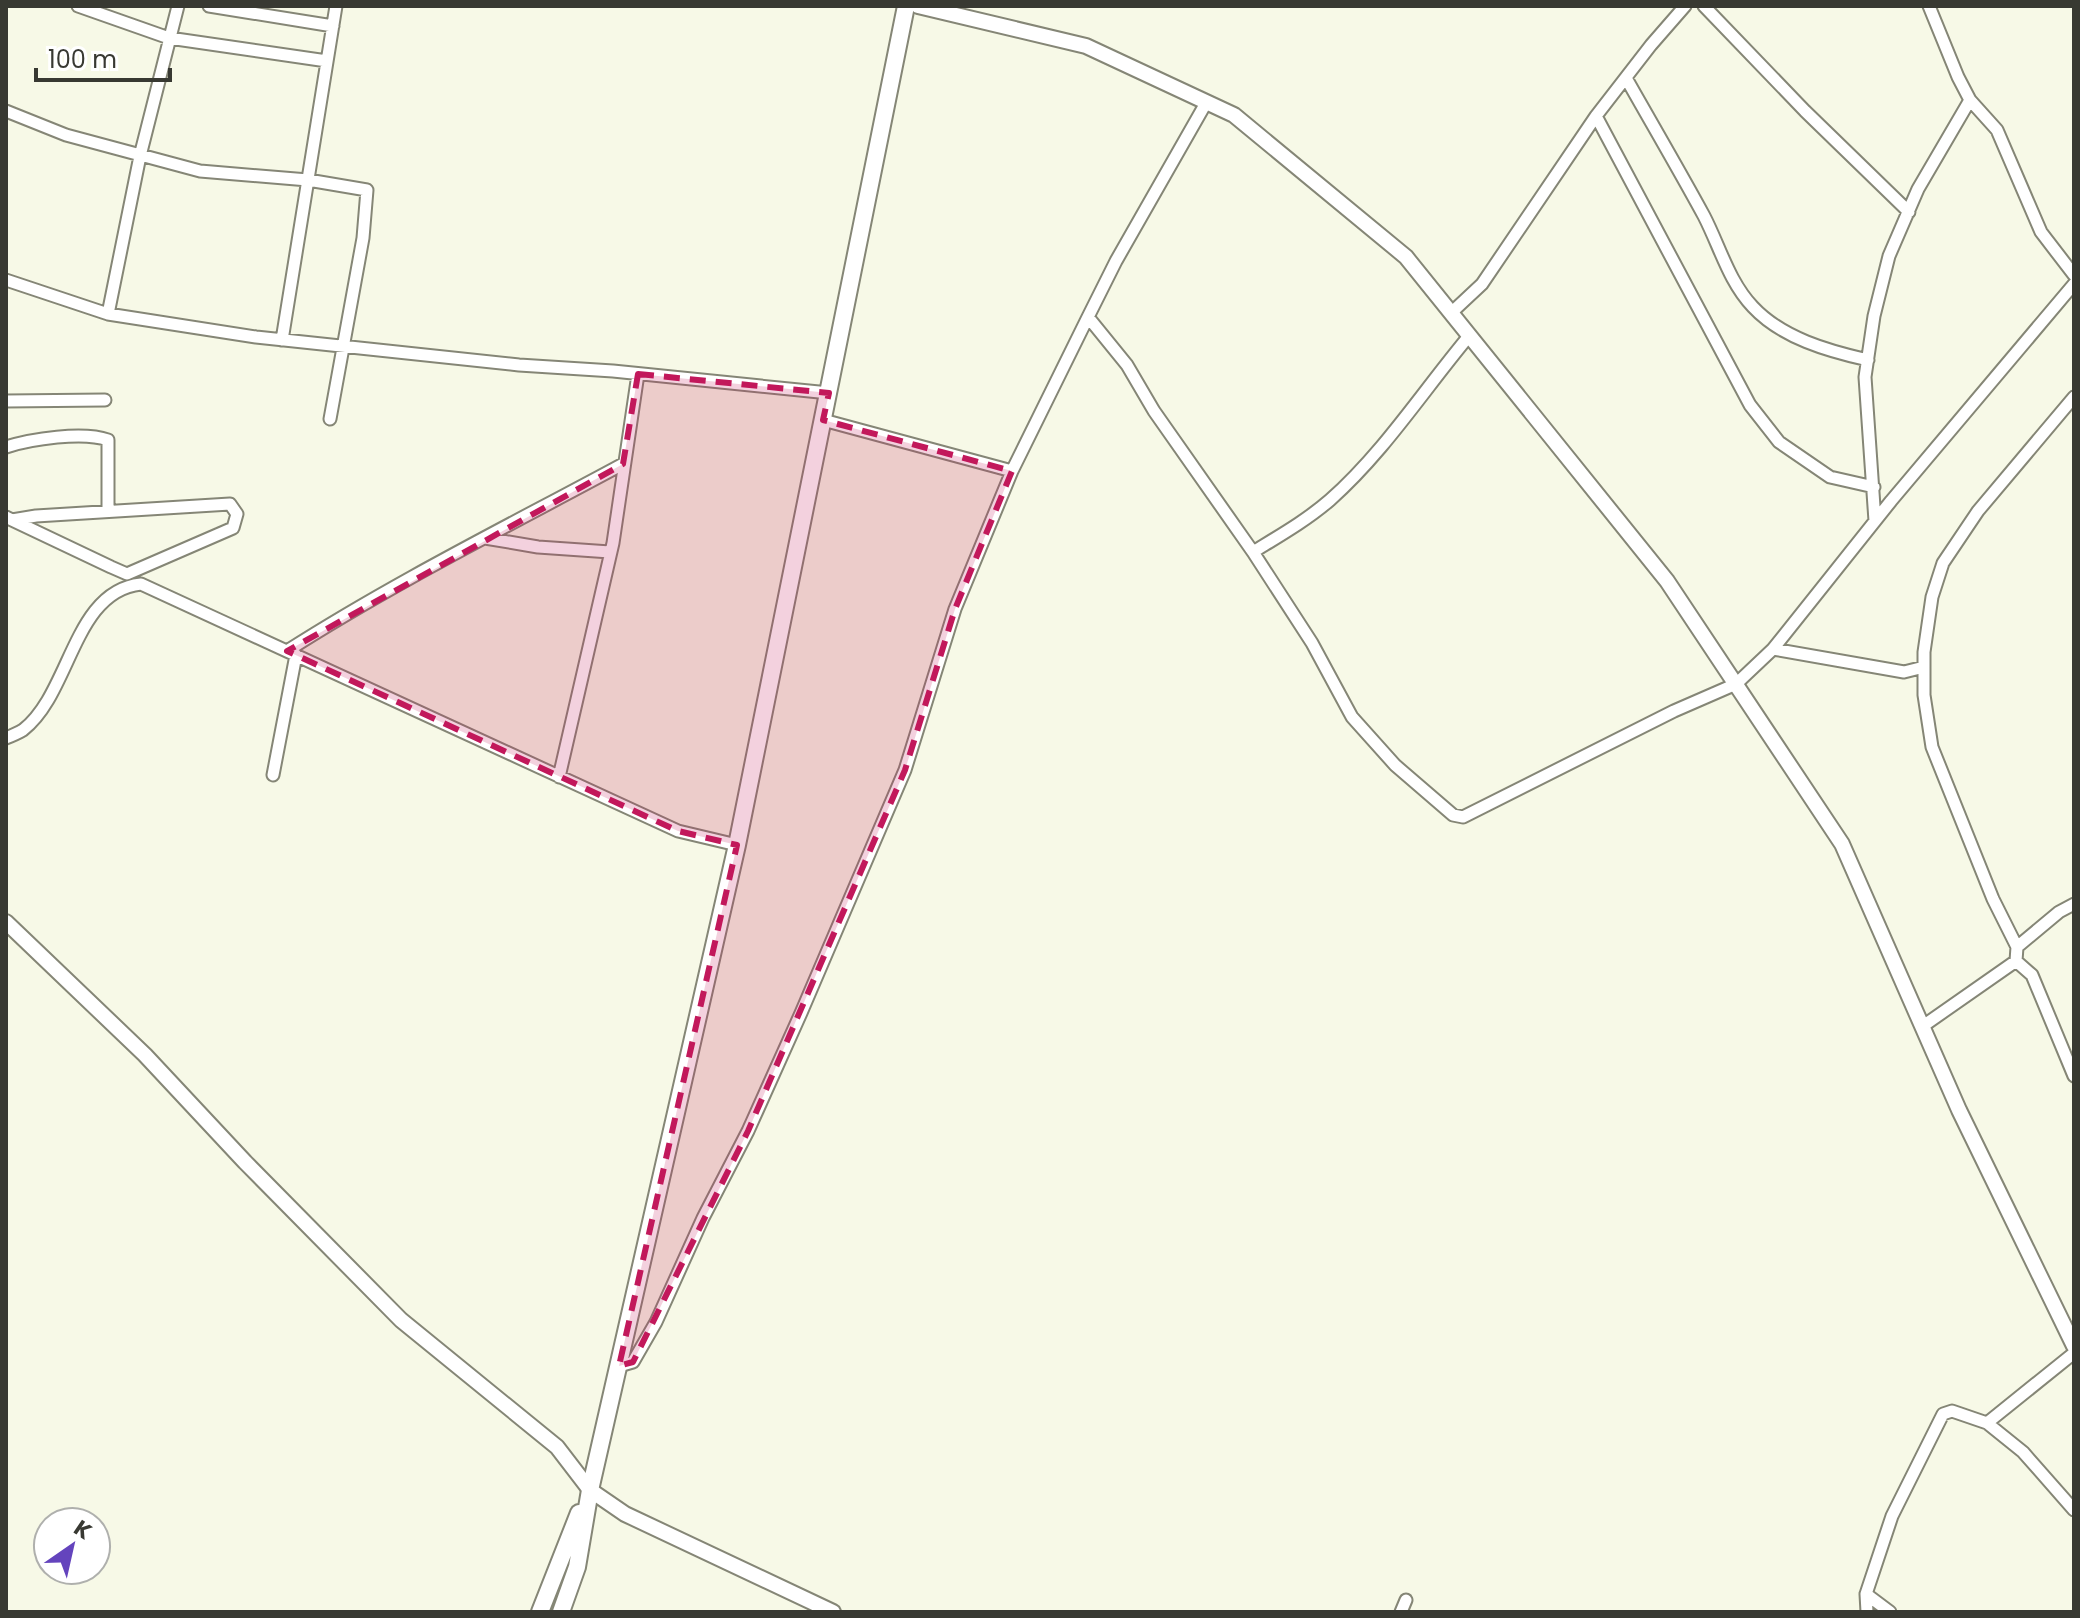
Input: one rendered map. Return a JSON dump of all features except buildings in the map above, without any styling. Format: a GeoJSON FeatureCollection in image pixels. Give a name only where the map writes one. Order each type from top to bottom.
{"type":"FeatureCollection","features":[{"type":"Feature","properties":{"kind":"main road"},"geometry":{"type":"LineString","coordinates":[[561,1612],[577,1567],[590,1490],[737,845],[906,6]]}},
{"type":"Feature","properties":{"kind":"main road"},"geometry":{"type":"LineString","coordinates":[[540,1612],[590,1490]]}},
{"type":"Feature","properties":{"kind":"street"},"geometry":{"type":"LineString","coordinates":[[78,6],[169,38],[327,61]]}},
{"type":"Feature","properties":{"kind":"street"},"geometry":{"type":"LineString","coordinates":[[108,314],[140,156],[178,6]]}},
{"type":"Feature","properties":{"kind":"street"},"geometry":{"type":"LineString","coordinates":[[209,6],[333,26]]}},
{"type":"Feature","properties":{"kind":"street"},"geometry":{"type":"LineString","coordinates":[[282,340],[336,6]]}},
{"type":"Feature","properties":{"kind":"street"},"geometry":{"type":"LineString","coordinates":[[918,6],[1086,46],[1234,115],[1406,257],[1667,581],[1842,844],[1959,1110],[2074,1346]]}},
{"type":"Feature","properties":{"kind":"street"},"geometry":{"type":"LineString","coordinates":[[1451,313],[1482,284],[1596,116],[1685,6]]}},
{"type":"Feature","properties":{"kind":"street"},"geometry":{"type":"LineString","coordinates":[[1704,6],[1805,111],[1909,212]]}},
{"type":"Feature","properties":{"kind":"street"},"geometry":{"type":"LineString","coordinates":[[1929,6],[1970,100],[1997,130],[2041,232],[2074,275]]}},
{"type":"Feature","properties":{"kind":"street"},"geometry":{"type":"LineString","coordinates":[[1626,78],[1704,217],[1737,287],[1754,309],[1794,335],[1828,351],[1868,360]]}},
{"type":"Feature","properties":{"kind":"street"},"geometry":{"type":"LineString","coordinates":[[1875,521],[1865,377],[1874,316],[1889,256],[1918,189],[1970,100]]}},
{"type":"Feature","properties":{"kind":"street"},"geometry":{"type":"LineString","coordinates":[[619,1366],[633,1362],[656,1322],[801,1013],[905,770],[955,609],[1012,471],[1116,261],[1206,103]]}},
{"type":"Feature","properties":{"kind":"street"},"geometry":{"type":"LineString","coordinates":[[6,111],[66,135],[200,171],[308,180],[367,190],[363,238],[330,419]]}},
{"type":"Feature","properties":{"kind":"street"},"geometry":{"type":"LineString","coordinates":[[1596,116],[1750,405],[1779,442],[1830,477],[1874,487]]}},
{"type":"Feature","properties":{"kind":"street"},"geometry":{"type":"LineString","coordinates":[[6,280],[108,314],[282,340],[829,393]]}},
{"type":"Feature","properties":{"kind":"street"},"geometry":{"type":"LineString","coordinates":[[1088,317],[1127,365],[1154,411],[1253,552],[1312,643],[1352,717],[1395,765],[1453,815],[1463,817],[1674,711],[1736,684],[1773,649],[1875,521],[2074,284]]}},
{"type":"Feature","properties":{"kind":"street"},"geometry":{"type":"LineString","coordinates":[[1253,552],[1329,502],[1369,463],[1469,336]]}},
{"type":"Feature","properties":{"kind":"street"},"geometry":{"type":"LineString","coordinates":[[559,777],[610,552],[638,374]]}},
{"type":"Feature","properties":{"kind":"street"},"geometry":{"type":"LineString","coordinates":[[2016,961],[2017,947],[1993,899],[1932,747],[1924,695],[1924,667],[1932,597],[1943,563],[1978,511],[2074,397]]}},
{"type":"Feature","properties":{"kind":"street"},"geometry":{"type":"LineString","coordinates":[[6,401],[105,400]]}},
{"type":"Feature","properties":{"kind":"street"},"geometry":{"type":"LineString","coordinates":[[823,420],[1012,471]]}},
{"type":"Feature","properties":{"kind":"street"},"geometry":{"type":"LineString","coordinates":[[6,447],[22,442],[96,435],[108,440],[108,511]]}},
{"type":"Feature","properties":{"kind":"street"},"geometry":{"type":"LineString","coordinates":[[273,775],[292,653],[352,611],[623,464]]}},
{"type":"Feature","properties":{"kind":"street"},"geometry":{"type":"LineString","coordinates":[[230,504],[237,514],[233,528],[127,574],[9,519],[230,504]]}},
{"type":"Feature","properties":{"kind":"street"},"geometry":{"type":"LineString","coordinates":[[484,538],[538,547],[610,552]]}},
{"type":"Feature","properties":{"kind":"street"},"geometry":{"type":"LineString","coordinates":[[6,738],[23,730],[49,700],[98,607],[122,587],[141,584],[678,831],[737,845]]}},
{"type":"Feature","properties":{"kind":"street"},"geometry":{"type":"LineString","coordinates":[[1773,649],[1904,672],[1924,667]]}},
{"type":"Feature","properties":{"kind":"street"},"geometry":{"type":"LineString","coordinates":[[2017,947],[2059,912],[2074,904]]}},
{"type":"Feature","properties":{"kind":"street"},"geometry":{"type":"LineString","coordinates":[[6,922],[145,1055],[245,1162],[401,1320],[557,1447],[590,1490],[625,1514],[833,1612]]}},
{"type":"Feature","properties":{"kind":"street"},"geometry":{"type":"LineString","coordinates":[[1923,1026],[2016,961]]}},
{"type":"Feature","properties":{"kind":"street"},"geometry":{"type":"LineString","coordinates":[[2016,961],[2032,975],[2074,1076]]}},
{"type":"Feature","properties":{"kind":"street"},"geometry":{"type":"LineString","coordinates":[[1987,1423],[2074,1353]]}},
{"type":"Feature","properties":{"kind":"street"},"geometry":{"type":"LineString","coordinates":[[1867,1612],[1866,1594],[1892,1516],[1943,1414],[1948,1411],[1987,1423],[2023,1452],[2074,1510]]}},
{"type":"Feature","properties":{"kind":"street"},"geometry":{"type":"LineString","coordinates":[[1866,1594],[1890,1612]]}},
{"type":"Feature","properties":{"kind":"highlighted area"},"geometry":{"type":"Polygon","coordinates":[[[638,374],[829,393],[823,420],[1012,471],[955,609],[905,770],[748,1131],[633,1362],[619,1366],[737,845],[678,831],[287,651],[623,464],[638,374]]]}}]}
